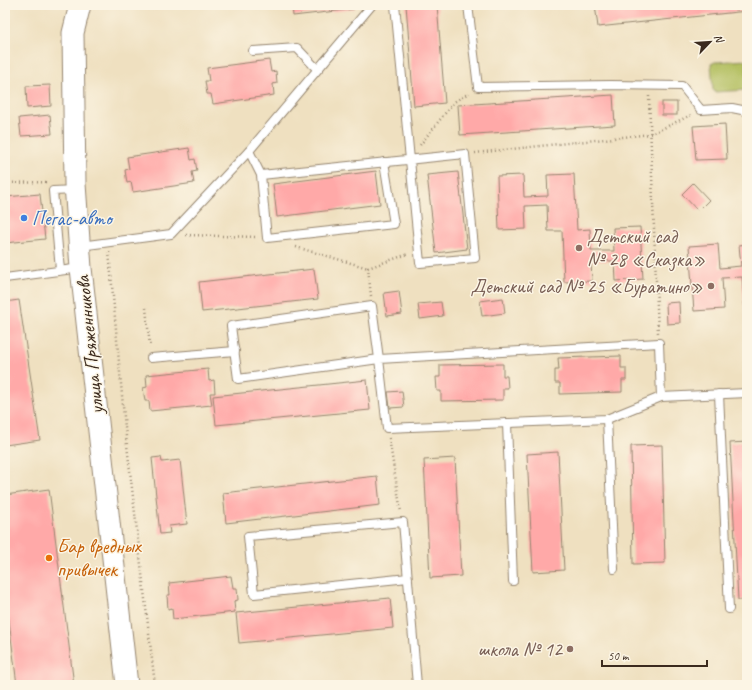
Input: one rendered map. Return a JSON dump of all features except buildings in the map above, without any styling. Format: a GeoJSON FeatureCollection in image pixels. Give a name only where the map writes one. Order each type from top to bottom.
{"type":"FeatureCollection","features":[{"type":"Feature","properties":{"kind":"main road","name":"улица Пряженникова"},"geometry":{"type":"LineString","coordinates":[[80,5],[73,33],[75,187],[79,246],[127,685]]}},
{"type":"Feature","properties":{"kind":"lane"},"geometry":{"type":"LineString","coordinates":[[79,246],[171,234],[249,151],[372,5]]}},
{"type":"Feature","properties":{"kind":"lane"},"geometry":{"type":"LineString","coordinates":[[261,175],[409,159],[465,154],[475,258],[420,263],[409,159],[395,5]]}},
{"type":"Feature","properties":{"kind":"lane"},"geometry":{"type":"LineString","coordinates":[[468,5],[478,87],[682,86],[700,110],[732,108],[747,111]]}},
{"type":"Feature","properties":{"kind":"lane"},"geometry":{"type":"LineString","coordinates":[[253,51],[297,48],[318,69]]}},
{"type":"Feature","properties":{"kind":"lane"},"geometry":{"type":"LineString","coordinates":[[249,151],[261,175],[267,238],[394,224],[384,162]]}},
{"type":"Feature","properties":{"kind":"lane"},"geometry":{"type":"LineString","coordinates":[[60,270],[54,191],[75,187]]}},
{"type":"Feature","properties":{"kind":"lane"},"geometry":{"type":"LineString","coordinates":[[5,278],[81,268]]}},
{"type":"Feature","properties":{"kind":"lane"},"geometry":{"type":"LineString","coordinates":[[661,397],[659,343],[379,359],[238,378],[231,326],[372,306],[379,359],[387,428],[606,419],[661,397],[747,393]]}},
{"type":"Feature","properties":{"kind":"lane"},"geometry":{"type":"LineString","coordinates":[[151,358],[235,351]]}},
{"type":"Feature","properties":{"kind":"lane"},"geometry":{"type":"LineString","coordinates":[[719,394],[729,609]]}},
{"type":"Feature","properties":{"kind":"lane"},"geometry":{"type":"LineString","coordinates":[[606,419],[614,569]]}},
{"type":"Feature","properties":{"kind":"lane"},"geometry":{"type":"LineString","coordinates":[[507,423],[513,581]]}},
{"type":"Feature","properties":{"kind":"lane"},"geometry":{"type":"LineString","coordinates":[[408,578],[254,594],[248,536],[403,522],[408,578],[417,685]]}},
{"type":"Feature","properties":{"kind":"path"},"geometry":{"type":"LineString","coordinates":[[649,86],[659,343]]}},
{"type":"Feature","properties":{"kind":"path"},"geometry":{"type":"LineString","coordinates":[[409,159],[454,102],[478,87]]}},
{"type":"Feature","properties":{"kind":"path"},"geometry":{"type":"LineString","coordinates":[[465,154],[650,134],[700,110]]}},
{"type":"Feature","properties":{"kind":"path"},"geometry":{"type":"LineString","coordinates":[[5,183],[45,181],[75,187]]}},
{"type":"Feature","properties":{"kind":"path"},"geometry":{"type":"LineString","coordinates":[[171,234],[267,238]]}},
{"type":"Feature","properties":{"kind":"path"},"geometry":{"type":"LineString","coordinates":[[108,243],[125,428],[155,685]]}},
{"type":"Feature","properties":{"kind":"path"},"geometry":{"type":"LineString","coordinates":[[296,246],[368,268],[419,250]]}},
{"type":"Feature","properties":{"kind":"path"},"geometry":{"type":"LineString","coordinates":[[368,268],[372,306]]}},
{"type":"Feature","properties":{"kind":"path"},"geometry":{"type":"LineString","coordinates":[[146,308],[151,358]]}},
{"type":"Feature","properties":{"kind":"path"},"geometry":{"type":"LineString","coordinates":[[387,428],[403,522]]}},
{"type":"Feature","properties":{"kind":"green space"},"geometry":{"type":"Polygon","coordinates":[[[747,60],[747,90],[715,92],[713,90],[711,64],[715,62],[747,60]]]}},
{"type":"Feature","properties":{"kind":"place","name":"Пегас-авто"},"geometry":{"type":"Point","coordinates":[24,218]}},
{"type":"Feature","properties":{"kind":"place","name":"Детский сад № 28 «Сказка»"},"geometry":{"type":"Point","coordinates":[579,248]}},
{"type":"Feature","properties":{"kind":"place","name":"Детский сад № 25 «Буратино»"},"geometry":{"type":"Point","coordinates":[711,286]}},
{"type":"Feature","properties":{"kind":"place","name":"Бар вредных привычек"},"geometry":{"type":"Point","coordinates":[49,558]}},
{"type":"Feature","properties":{"kind":"place","name":"школа № 12"},"geometry":{"type":"Point","coordinates":[570,649]}}]}
